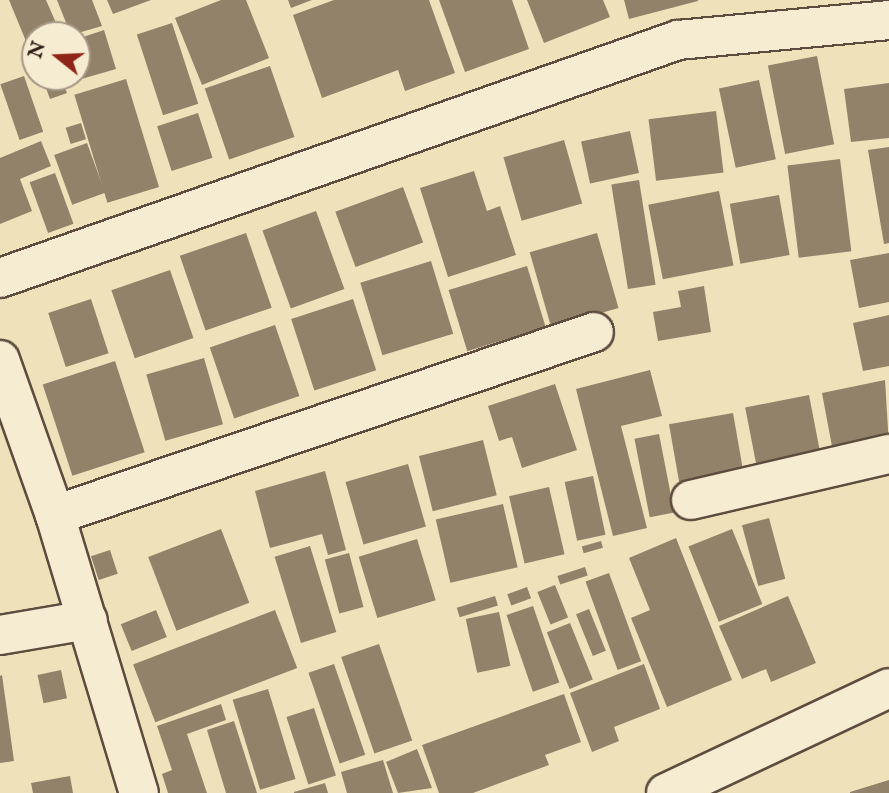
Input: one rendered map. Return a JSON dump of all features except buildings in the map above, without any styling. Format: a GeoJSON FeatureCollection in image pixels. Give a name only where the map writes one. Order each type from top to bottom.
{"type":"FeatureCollection","features":[{"type":"Feature","properties":{"kind":"street"},"geometry":{"type":"LineString","coordinates":[[0,278],[678,40],[889,20]]}},
{"type":"Feature","properties":{"kind":"street"},"geometry":{"type":"LineString","coordinates":[[55,515],[594,332]]}},
{"type":"Feature","properties":{"kind":"street"},"geometry":{"type":"LineString","coordinates":[[0,360],[55,515],[139,793]]}},
{"type":"Feature","properties":{"kind":"street"},"geometry":{"type":"LineString","coordinates":[[691,500],[889,454]]}},
{"type":"Feature","properties":{"kind":"street"},"geometry":{"type":"LineString","coordinates":[[0,635],[88,620]]}},
{"type":"Feature","properties":{"kind":"street"},"geometry":{"type":"LineString","coordinates":[[666,793],[889,688]]}}]}
